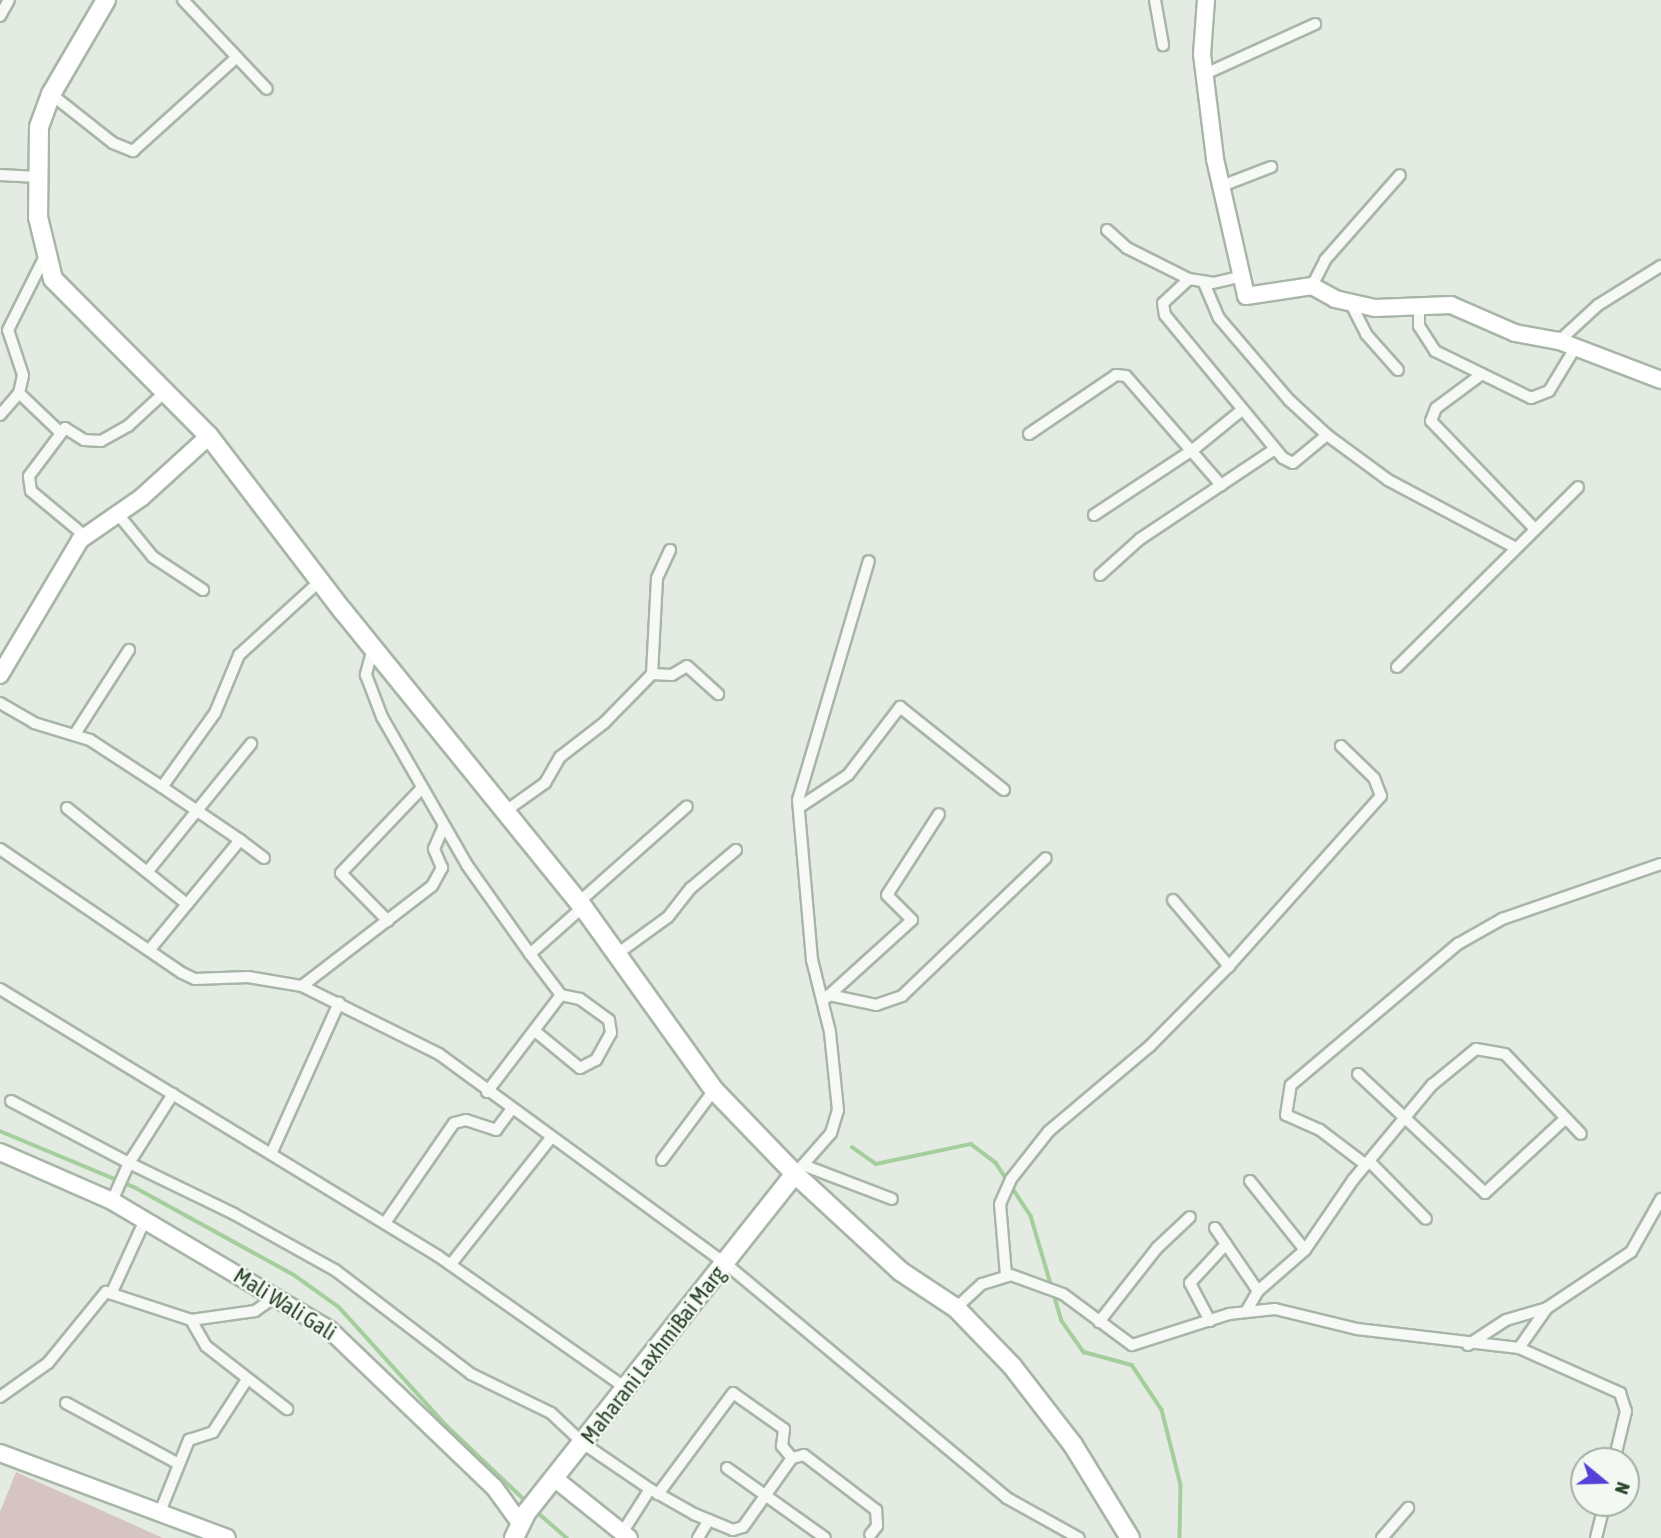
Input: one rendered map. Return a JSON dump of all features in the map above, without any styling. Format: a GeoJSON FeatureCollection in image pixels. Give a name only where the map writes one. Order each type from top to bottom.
{"type":"FeatureCollection","features":[{"type":"Feature","properties":{"kind":"main road"},"geometry":{"type":"LineString","coordinates":[[106,0],[51,94],[39,127],[38,177],[53,279],[167,390],[209,436],[373,649],[581,904],[714,1090],[900,1271],[956,1308],[1012,1366],[1066,1436],[1130,1538]]}},
{"type":"Feature","properties":{"kind":"main road","name":"Maharani LaxhmiBai Marg"},"geometry":{"type":"LineString","coordinates":[[520,1525],[549,1484],[627,1390],[799,1170]]}},
{"type":"Feature","properties":{"kind":"street"},"geometry":{"type":"LineString","coordinates":[[0,16],[9,0]]}},
{"type":"Feature","properties":{"kind":"street"},"geometry":{"type":"LineString","coordinates":[[183,0],[267,89]]}},
{"type":"Feature","properties":{"kind":"street"},"geometry":{"type":"LineString","coordinates":[[1155,0],[1163,45]]}},
{"type":"Feature","properties":{"kind":"street"},"geometry":{"type":"LineString","coordinates":[[1206,0],[1205,74],[1219,187],[1242,293],[1251,298],[1312,286],[1351,304],[1451,305],[1515,332],[1559,341],[1661,380]]}},
{"type":"Feature","properties":{"kind":"street"},"geometry":{"type":"LineString","coordinates":[[1205,74],[1315,24]]}},
{"type":"Feature","properties":{"kind":"street"},"geometry":{"type":"LineString","coordinates":[[51,94],[113,143],[133,150],[237,57]]}},
{"type":"Feature","properties":{"kind":"street"},"geometry":{"type":"LineString","coordinates":[[1219,187],[1271,167]]}},
{"type":"Feature","properties":{"kind":"street"},"geometry":{"type":"LineString","coordinates":[[0,175],[38,177]]}},
{"type":"Feature","properties":{"kind":"street"},"geometry":{"type":"LineString","coordinates":[[1312,286],[1325,260],[1400,175]]}},
{"type":"Feature","properties":{"kind":"street"},"geometry":{"type":"LineString","coordinates":[[1107,230],[1128,248],[1189,279],[1204,283],[1238,277]]}},
{"type":"Feature","properties":{"kind":"street"},"geometry":{"type":"LineString","coordinates":[[0,415],[19,393],[23,375],[8,330],[47,252]]}},
{"type":"Feature","properties":{"kind":"street"},"geometry":{"type":"LineString","coordinates":[[1559,341],[1598,305],[1661,266]]}},
{"type":"Feature","properties":{"kind":"street"},"geometry":{"type":"LineString","coordinates":[[1189,279],[1163,303],[1165,315],[1275,449],[1293,463],[1327,435]]}},
{"type":"Feature","properties":{"kind":"street"},"geometry":{"type":"LineString","coordinates":[[1204,283],[1219,318],[1289,400],[1327,435],[1388,480],[1514,547]]}},
{"type":"Feature","properties":{"kind":"street"},"geometry":{"type":"LineString","coordinates":[[1351,304],[1366,334],[1398,370]]}},
{"type":"Feature","properties":{"kind":"street"},"geometry":{"type":"LineString","coordinates":[[1419,306],[1425,343],[1482,374],[1540,398],[1575,348]]}},
{"type":"Feature","properties":{"kind":"street"},"geometry":{"type":"LineString","coordinates":[[1482,374],[1436,408],[1431,421],[1534,528]]}},
{"type":"Feature","properties":{"kind":"street"},"geometry":{"type":"LineString","coordinates":[[1029,435],[1116,375],[1133,380],[1222,485]]}},
{"type":"Feature","properties":{"kind":"street"},"geometry":{"type":"LineString","coordinates":[[85,536],[27,486],[60,432],[68,427],[85,440],[101,441],[128,426],[167,390]]}},
{"type":"Feature","properties":{"kind":"street"},"geometry":{"type":"LineString","coordinates":[[19,393],[60,432]]}},
{"type":"Feature","properties":{"kind":"street"},"geometry":{"type":"LineString","coordinates":[[1094,515],[1194,449],[1242,410]]}},
{"type":"Feature","properties":{"kind":"street"},"geometry":{"type":"LineString","coordinates":[[0,675],[85,536],[117,513],[209,436]]}},
{"type":"Feature","properties":{"kind":"street"},"geometry":{"type":"LineString","coordinates":[[1100,575],[1140,539],[1275,449]]}},
{"type":"Feature","properties":{"kind":"street"},"geometry":{"type":"LineString","coordinates":[[1397,667],[1514,547],[1578,486]]}},
{"type":"Feature","properties":{"kind":"street"},"geometry":{"type":"LineString","coordinates":[[117,513],[153,557],[203,590]]}},
{"type":"Feature","properties":{"kind":"street"},"geometry":{"type":"LineString","coordinates":[[507,810],[545,783],[560,757],[604,723],[652,674],[655,590],[670,550]]}},
{"type":"Feature","properties":{"kind":"street"},"geometry":{"type":"LineString","coordinates":[[869,561],[805,771],[801,806],[812,960],[825,998],[838,1110],[831,1133],[799,1170],[892,1199]]}},
{"type":"Feature","properties":{"kind":"street"},"geometry":{"type":"LineString","coordinates":[[162,787],[215,713],[239,654],[321,580]]}},
{"type":"Feature","properties":{"kind":"street"},"geometry":{"type":"LineString","coordinates":[[373,649],[366,664],[368,683],[421,789],[443,826],[561,995],[580,999],[609,1020],[611,1033],[596,1060],[580,1068],[536,1032]]}},
{"type":"Feature","properties":{"kind":"street"},"geometry":{"type":"LineString","coordinates":[[75,734],[129,650]]}},
{"type":"Feature","properties":{"kind":"street"},"geometry":{"type":"LineString","coordinates":[[652,674],[672,675],[687,666],[718,694]]}},
{"type":"Feature","properties":{"kind":"street"},"geometry":{"type":"LineString","coordinates":[[0,703],[34,723],[75,734],[199,810],[264,858]]}},
{"type":"Feature","properties":{"kind":"street"},"geometry":{"type":"LineString","coordinates":[[801,806],[848,775],[900,707],[1003,790]]}},
{"type":"Feature","properties":{"kind":"street"},"geometry":{"type":"LineString","coordinates":[[148,871],[251,744]]}},
{"type":"Feature","properties":{"kind":"street"},"geometry":{"type":"LineString","coordinates":[[1006,1275],[1000,1205],[1009,1183],[1049,1131],[1150,1046],[1229,965],[1381,796],[1380,785],[1341,746]]}},
{"type":"Feature","properties":{"kind":"street"},"geometry":{"type":"LineString","coordinates":[[388,921],[341,873],[421,789]]}},
{"type":"Feature","properties":{"kind":"street"},"geometry":{"type":"LineString","coordinates":[[530,954],[687,806]]}},
{"type":"Feature","properties":{"kind":"street"},"geometry":{"type":"LineString","coordinates":[[67,808],[187,904]]}},
{"type":"Feature","properties":{"kind":"street"},"geometry":{"type":"LineString","coordinates":[[825,998],[912,920],[887,895],[939,814]]}},
{"type":"Feature","properties":{"kind":"street"},"geometry":{"type":"LineString","coordinates":[[302,986],[388,921],[439,875],[441,861],[433,849],[443,826]]}},
{"type":"Feature","properties":{"kind":"street"},"geometry":{"type":"LineString","coordinates":[[151,948],[240,840]]}},
{"type":"Feature","properties":{"kind":"street"},"geometry":{"type":"LineString","coordinates":[[0,849],[195,979],[248,977],[302,986],[439,1054],[486,1092],[725,1263],[1007,1498],[1079,1538]]}},
{"type":"Feature","properties":{"kind":"street"},"geometry":{"type":"LineString","coordinates":[[617,954],[668,917],[691,888],[736,850]]}},
{"type":"Feature","properties":{"kind":"street"},"geometry":{"type":"LineString","coordinates":[[825,998],[876,1005],[902,996],[1046,858]]}},
{"type":"Feature","properties":{"kind":"street"},"geometry":{"type":"LineString","coordinates":[[1426,1219],[1367,1163],[1329,1136],[1286,1115],[1291,1085],[1458,944],[1502,919],[1661,864]]}},
{"type":"Feature","properties":{"kind":"street"},"geometry":{"type":"LineString","coordinates":[[1173,900],[1229,965]]}},
{"type":"Feature","properties":{"kind":"street"},"geometry":{"type":"LineString","coordinates":[[0,989],[451,1264],[627,1390]]}},
{"type":"Feature","properties":{"kind":"street"},"geometry":{"type":"LineString","coordinates":[[486,1092],[536,1032],[561,995]]}},
{"type":"Feature","properties":{"kind":"street"},"geometry":{"type":"LineString","coordinates":[[271,1154],[339,1003]]}},
{"type":"Feature","properties":{"kind":"street"},"geometry":{"type":"LineString","coordinates":[[1247,1310],[1258,1291],[1305,1250],[1367,1163],[1457,1059],[1476,1049],[1505,1054],[1581,1134]]}},
{"type":"Feature","properties":{"kind":"street"},"geometry":{"type":"LineString","coordinates":[[1358,1074],[1485,1193],[1566,1118]]}},
{"type":"Feature","properties":{"kind":"street"},"geometry":{"type":"LineString","coordinates":[[662,1160],[714,1090]]}},
{"type":"Feature","properties":{"kind":"street"},"geometry":{"type":"LineString","coordinates":[[114,1194],[129,1163],[173,1094]]}},
{"type":"Feature","properties":{"kind":"street"},"geometry":{"type":"LineString","coordinates":[[11,1101],[335,1270],[461,1368],[551,1413],[584,1444],[654,1492],[709,1520],[738,1531],[768,1497],[792,1458],[804,1455],[876,1510],[879,1518],[871,1537]]}},
{"type":"Feature","properties":{"kind":"street"},"geometry":{"type":"LineString","coordinates":[[385,1223],[454,1122],[466,1120],[496,1130],[511,1110]]}},
{"type":"Feature","properties":{"kind":"street"},"geometry":{"type":"LineString","coordinates":[[451,1264],[551,1138]]}},
{"type":"Feature","properties":{"kind":"street","name":"Mali Wali Gali"},"geometry":{"type":"LineString","coordinates":[[0,1152],[114,1194],[145,1220],[275,1297],[348,1345],[494,1487],[520,1525]]}},
{"type":"Feature","properties":{"kind":"street"},"geometry":{"type":"LineString","coordinates":[[1250,1181],[1305,1250]]}},
{"type":"Feature","properties":{"kind":"street"},"geometry":{"type":"LineString","coordinates":[[1468,1345],[1506,1320],[1547,1308],[1631,1252],[1661,1199]]}},
{"type":"Feature","properties":{"kind":"street"},"geometry":{"type":"LineString","coordinates":[[1099,1322],[1157,1248],[1190,1217]]}},
{"type":"Feature","properties":{"kind":"street"},"geometry":{"type":"LineString","coordinates":[[112,1292],[145,1220]]}},
{"type":"Feature","properties":{"kind":"street"},"geometry":{"type":"LineString","coordinates":[[1215,1228],[1258,1291]]}},
{"type":"Feature","properties":{"kind":"street"},"geometry":{"type":"LineString","coordinates":[[1210,1321],[1191,1283],[1226,1244]]}},
{"type":"Feature","properties":{"kind":"street"},"geometry":{"type":"LineString","coordinates":[[956,1308],[982,1284],[1006,1275],[1054,1290],[1099,1322],[1139,1345],[1247,1310],[1275,1309],[1357,1329],[1468,1345],[1518,1348],[1620,1394],[1626,1411],[1617,1447]]}},
{"type":"Feature","properties":{"kind":"street"},"geometry":{"type":"LineString","coordinates":[[0,1397],[48,1363],[100,1297],[112,1292],[191,1320],[255,1311],[275,1297]]}},
{"type":"Feature","properties":{"kind":"street"},"geometry":{"type":"LineString","coordinates":[[1518,1348],[1547,1308]]}},
{"type":"Feature","properties":{"kind":"street"},"geometry":{"type":"LineString","coordinates":[[191,1320],[206,1346],[246,1381],[287,1409]]}},
{"type":"Feature","properties":{"kind":"street"},"geometry":{"type":"LineString","coordinates":[[160,1512],[190,1440],[213,1432],[246,1381]]}},
{"type":"Feature","properties":{"kind":"street"},"geometry":{"type":"LineString","coordinates":[[549,1484],[625,1535],[654,1492],[733,1393],[784,1429],[782,1446],[792,1458]]}},
{"type":"Feature","properties":{"kind":"street"},"geometry":{"type":"LineString","coordinates":[[66,1403],[180,1464]]}},
{"type":"Feature","properties":{"kind":"street"},"geometry":{"type":"LineString","coordinates":[[0,1453],[227,1538]]}},
{"type":"Feature","properties":{"kind":"street"},"geometry":{"type":"LineString","coordinates":[[727,1468],[825,1538]]}},
{"type":"Feature","properties":{"kind":"street"},"geometry":{"type":"LineString","coordinates":[[1382,1538],[1408,1508]]}},
{"type":"Feature","properties":{"kind":"street"},"geometry":{"type":"LineString","coordinates":[[1596,1538],[1601,1517]]}},
{"type":"Feature","properties":{"kind":"street"},"geometry":{"type":"LineString","coordinates":[[698,1538],[709,1520]]}},
{"type":"Feature","properties":{"kind":"shaded area"},"geometry":{"type":"Polygon","coordinates":[[[16,1472],[163,1538],[0,1538],[0,1512],[16,1472]]]}},
{"type":"Feature","properties":{"kind":"waterway"},"geometry":{"type":"LineString","coordinates":[[0,1131],[136,1188],[294,1275],[339,1307],[446,1425],[528,1503]]}},
{"type":"Feature","properties":{"kind":"waterway"},"geometry":{"type":"LineString","coordinates":[[852,1147],[876,1164],[971,1144],[996,1163],[1031,1216],[1062,1321],[1084,1352],[1132,1365],[1162,1410],[1181,1485],[1180,1538]]}},
{"type":"Feature","properties":{"kind":"waterway"},"geometry":{"type":"LineString","coordinates":[[536,1511],[567,1538]]}}]}
